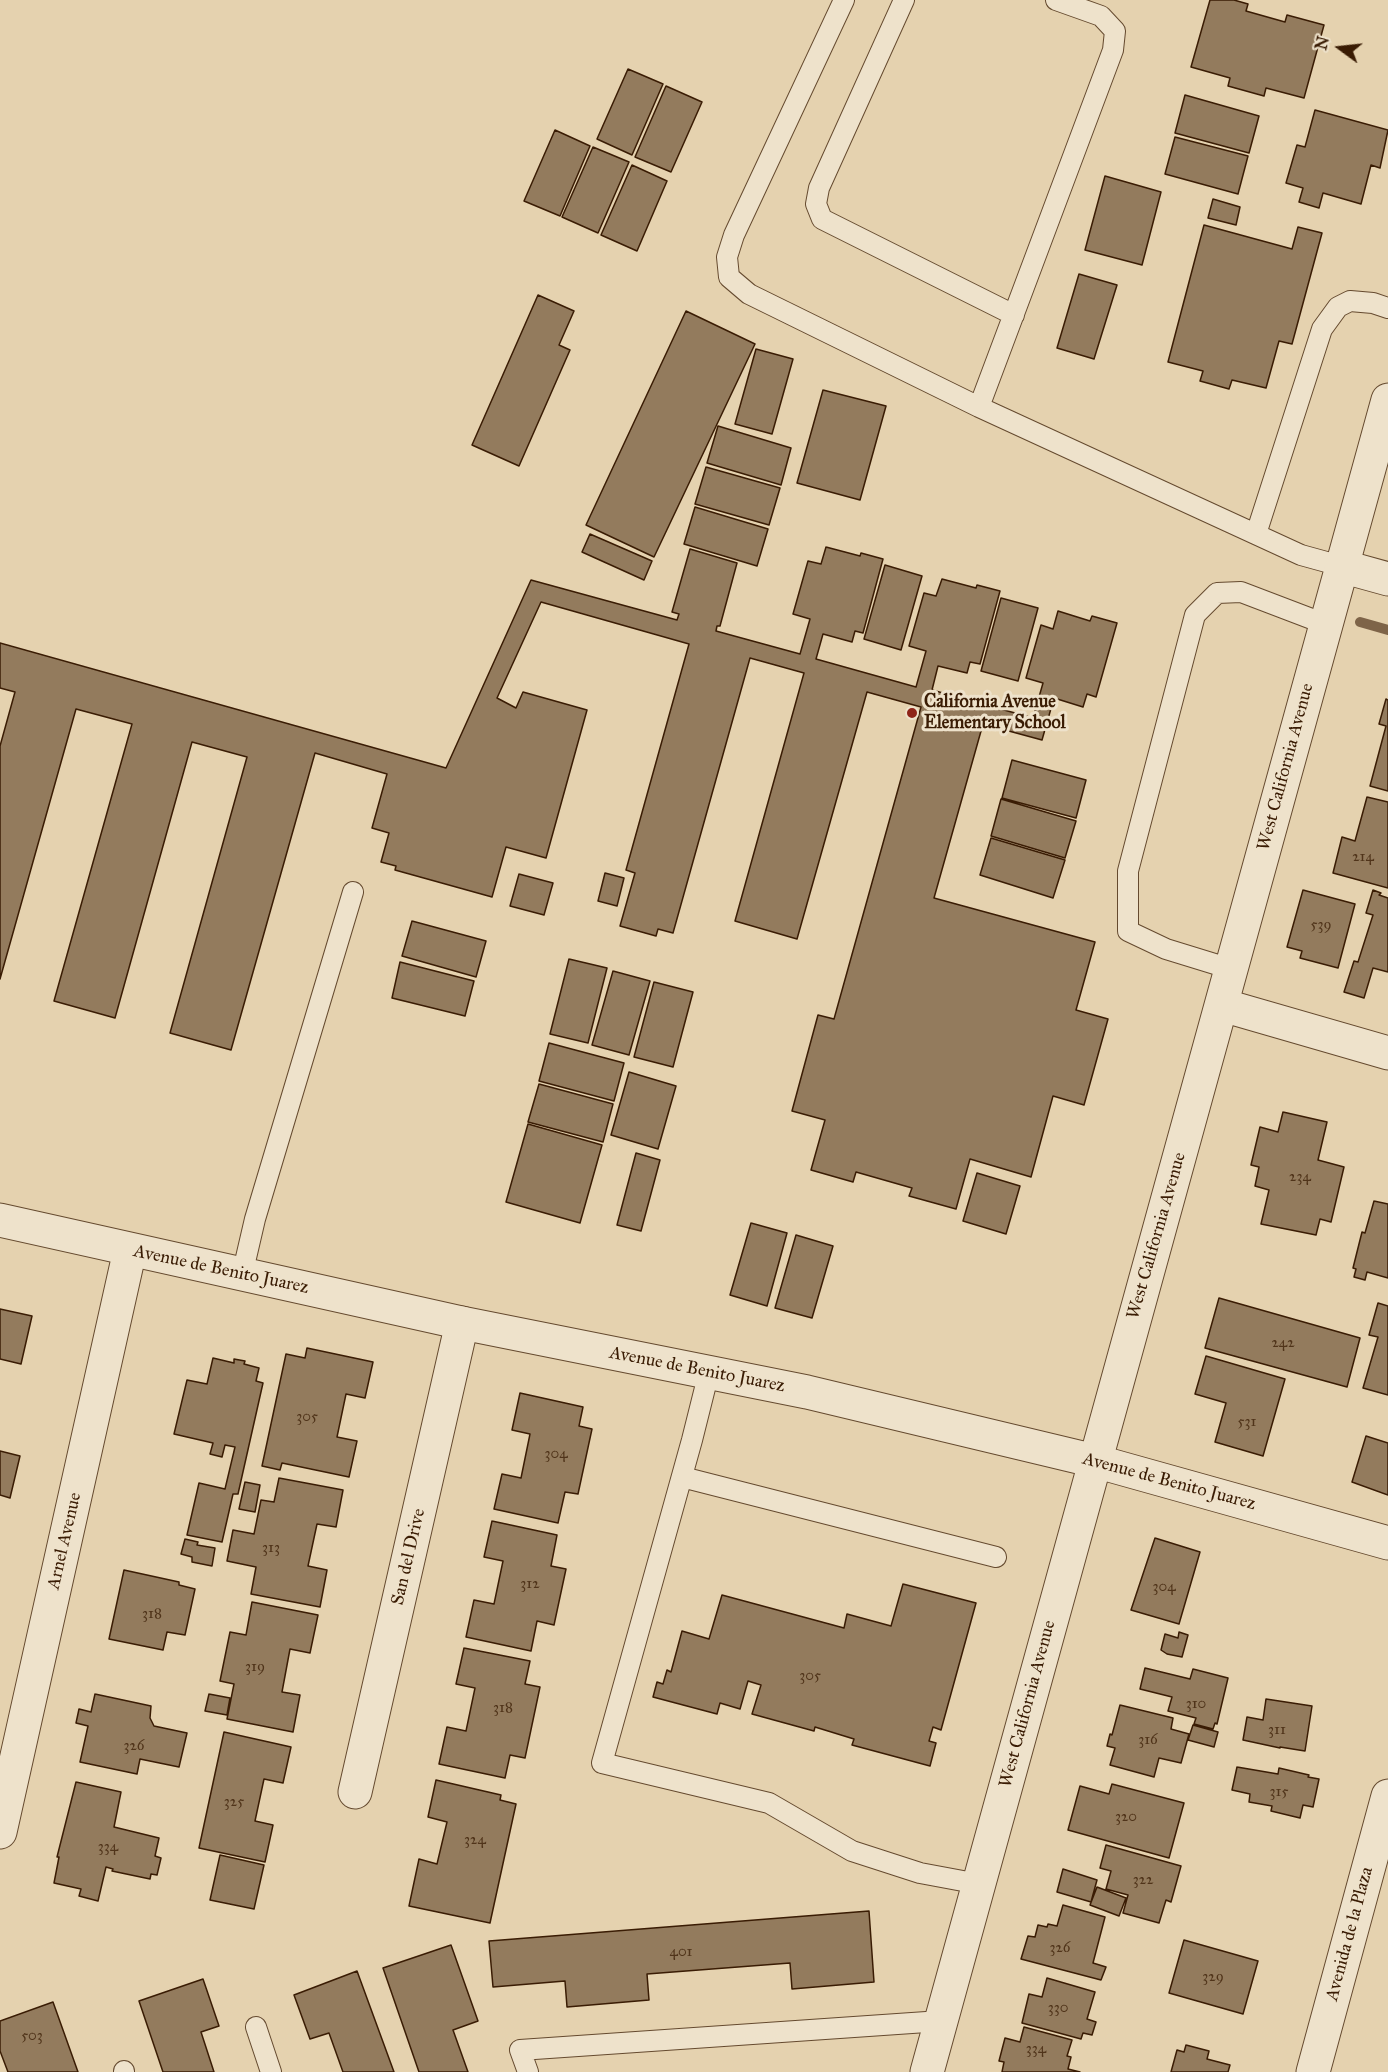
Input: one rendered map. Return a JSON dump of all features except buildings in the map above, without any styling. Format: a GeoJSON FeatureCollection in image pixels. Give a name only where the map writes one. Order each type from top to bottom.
{"type":"FeatureCollection","features":[{"type":"Feature","properties":{"kind":"street","name":"West California Avenue"},"geometry":{"type":"LineString","coordinates":[[927,2072],[1388,400]]}},
{"type":"Feature","properties":{"kind":"street"},"geometry":{"type":"LineString","coordinates":[[1341,567],[1388,579]]}},
{"type":"Feature","properties":{"kind":"street"},"geometry":{"type":"LineString","coordinates":[[1222,1005],[1388,1053]]}},
{"type":"Feature","properties":{"kind":"street","name":"Avenue de Benito Juarez"},"geometry":{"type":"LineString","coordinates":[[0,1220],[462,1323],[807,1392],[1095,1461],[1388,1543]]}},
{"type":"Feature","properties":{"kind":"street","name":"Arnel Avenue"},"geometry":{"type":"LineString","coordinates":[[0,1832],[130,1250]]}},
{"type":"Feature","properties":{"kind":"street","name":"San del Drive"},"geometry":{"type":"LineString","coordinates":[[356,1792],[462,1323]]}},
{"type":"Feature","properties":{"kind":"street","name":"Avenida de la Plaza"},"geometry":{"type":"LineString","coordinates":[[1312,2072],[1388,1796]]}},
{"type":"Feature","properties":{"kind":"lane"},"geometry":{"type":"LineString","coordinates":[[844,0],[734,235],[727,257],[729,277],[749,294],[979,407],[1301,555],[1341,567]]}},
{"type":"Feature","properties":{"kind":"lane"},"geometry":{"type":"LineString","coordinates":[[904,0],[819,188],[816,204],[822,219],[1014,315]]}},
{"type":"Feature","properties":{"kind":"lane"},"geometry":{"type":"LineString","coordinates":[[979,407],[1113,50],[1115,31],[1101,16],[1056,0]]}},
{"type":"Feature","properties":{"kind":"lane"},"geometry":{"type":"LineString","coordinates":[[1256,534],[1322,329],[1338,307],[1350,301],[1373,303],[1388,308]]}},
{"type":"Feature","properties":{"kind":"lane"},"geometry":{"type":"LineString","coordinates":[[1231,969],[1166,949],[1128,931],[1128,871],[1195,615],[1217,593],[1241,592],[1325,624]]}},
{"type":"Feature","properties":{"kind":"lane"},"geometry":{"type":"LineString","coordinates":[[242,1275],[255,1219],[353,892]]}},
{"type":"Feature","properties":{"kind":"lane"},"geometry":{"type":"LineString","coordinates":[[709,1372],[602,1763],[769,1803],[852,1851],[920,1874],[979,1884]]}},
{"type":"Feature","properties":{"kind":"lane"},"geometry":{"type":"LineString","coordinates":[[682,1477],[996,1557]]}},
{"type":"Feature","properties":{"kind":"lane"},"geometry":{"type":"LineString","coordinates":[[528,2072],[520,2050],[941,2021]]}},
{"type":"Feature","properties":{"kind":"lane"},"geometry":{"type":"LineString","coordinates":[[256,2027],[271,2072]]}},
{"type":"Feature","properties":{"kind":"waterway"},"geometry":{"type":"LineString","coordinates":[[1360,622],[1388,630]]}},
{"type":"Feature","properties":{"kind":"place","name":"California Avenue Elementary School"},"geometry":{"type":"Point","coordinates":[912,713]}}]}
